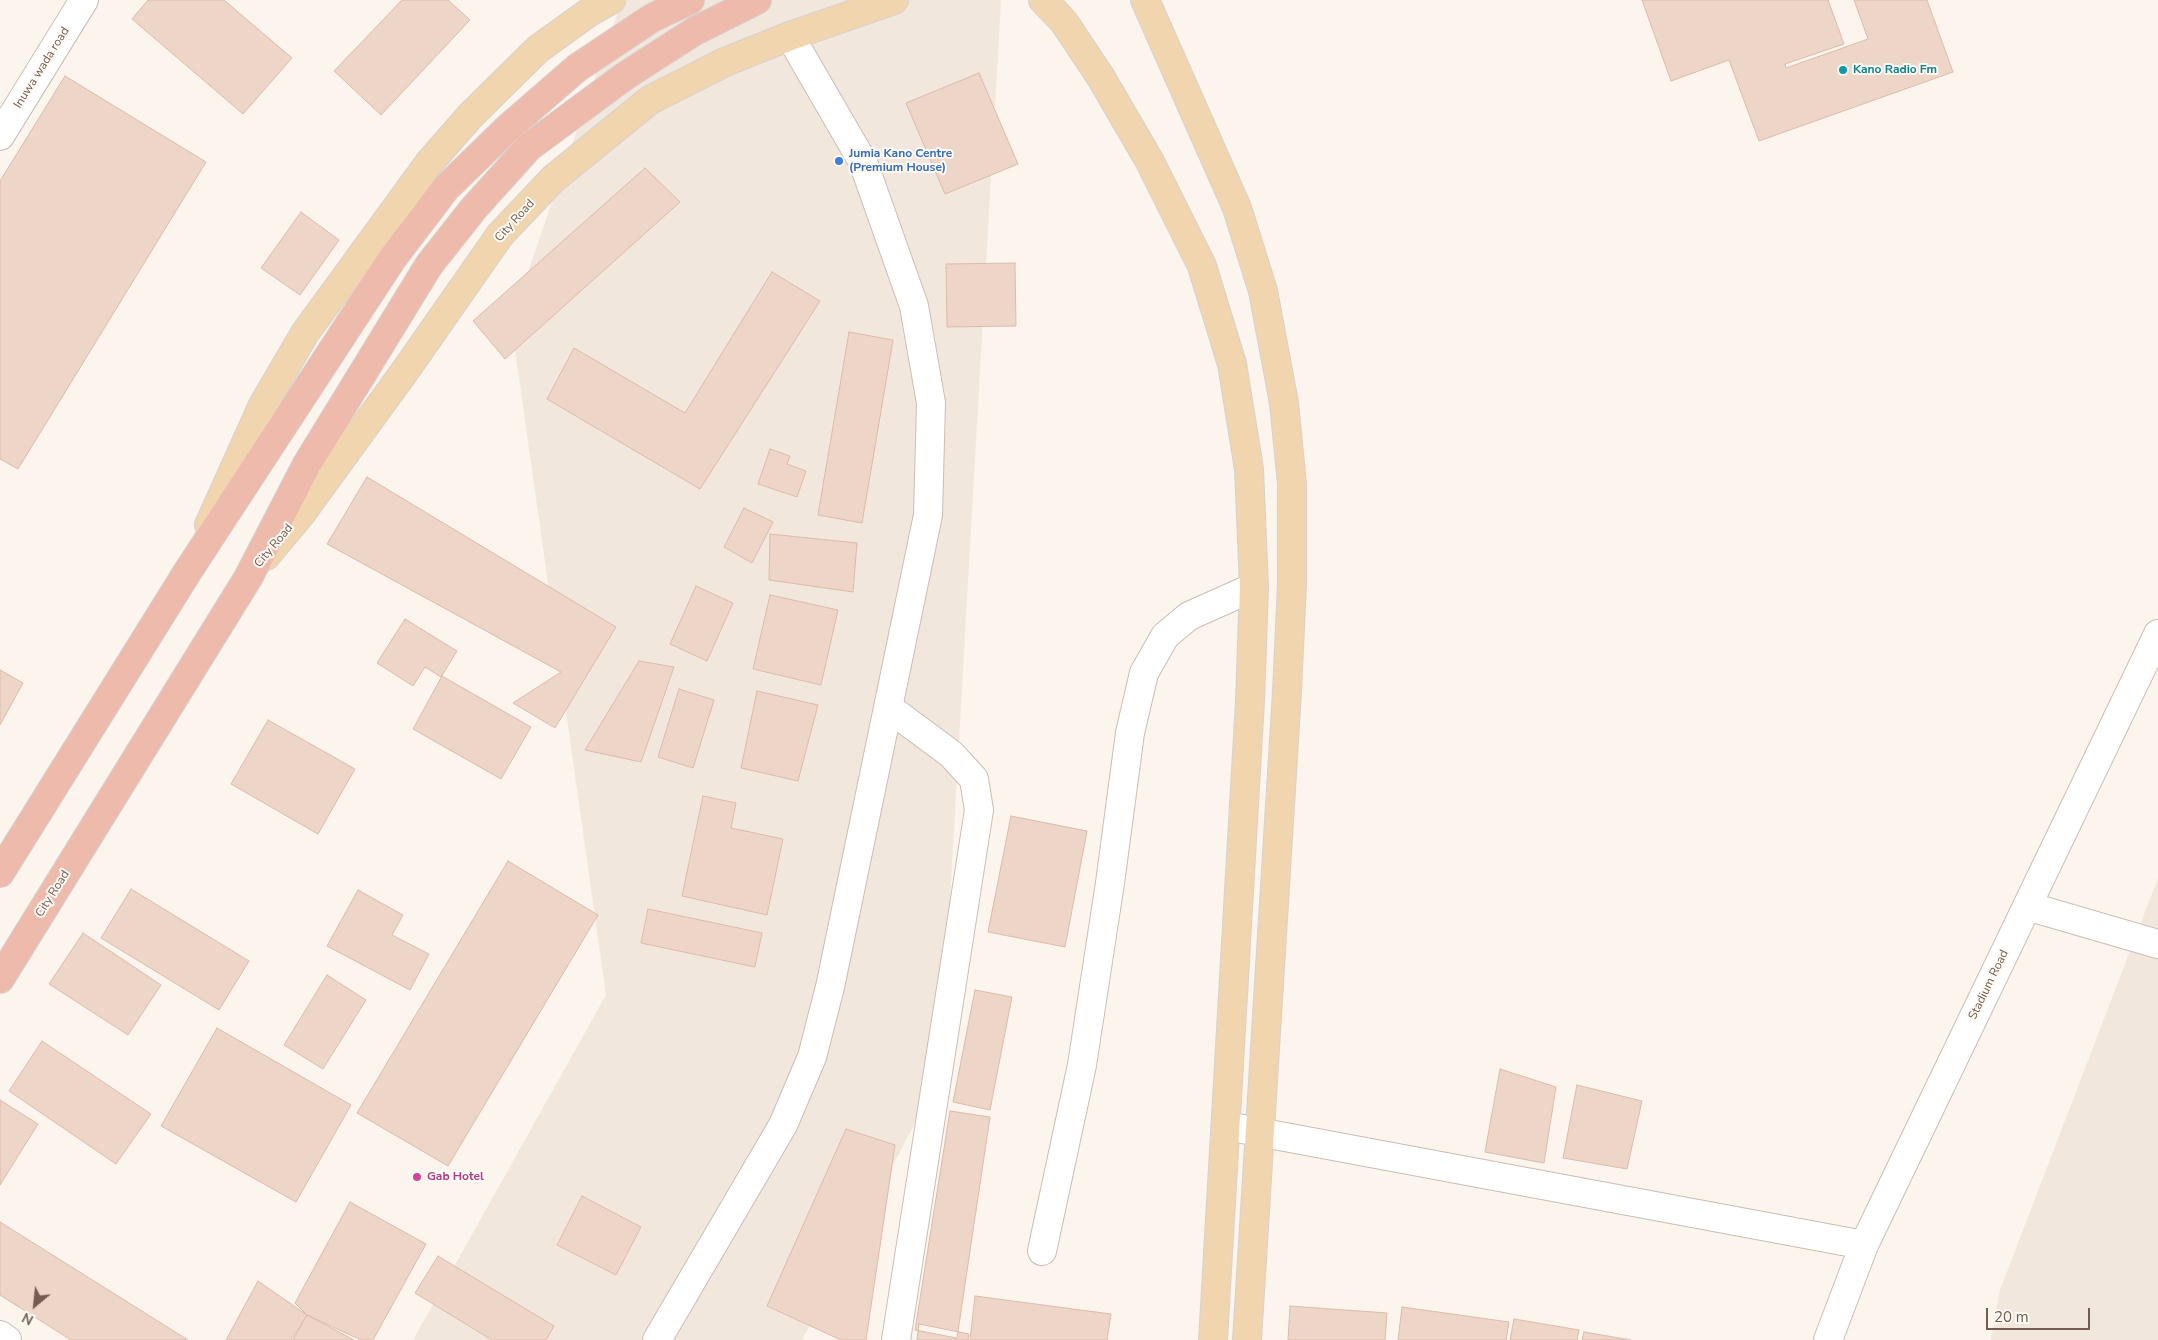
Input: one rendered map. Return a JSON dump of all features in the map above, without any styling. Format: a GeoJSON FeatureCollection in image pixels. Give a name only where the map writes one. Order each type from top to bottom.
{"type":"FeatureCollection","features":[{"type":"Feature","properties":{"kind":"highway"},"geometry":{"type":"LineString","coordinates":[[0,873],[188,571],[392,259],[446,188],[509,127],[577,68],[652,18],[690,0]]}},
{"type":"Feature","properties":{"kind":"highway","name":"City Road"},"geometry":{"type":"LineString","coordinates":[[0,979],[248,578],[307,464],[429,266],[474,208],[528,147],[625,76],[695,31],[757,0]]}},
{"type":"Feature","properties":{"kind":"main road"},"geometry":{"type":"LineString","coordinates":[[188,571],[263,405],[305,333],[429,163],[470,115],[538,49],[588,13],[611,0]]}},
{"type":"Feature","properties":{"kind":"main road","name":"City Road"},"geometry":{"type":"LineString","coordinates":[[248,578],[301,514],[405,371],[500,235],[553,179],[650,100],[725,62],[790,36],[894,0]]}},
{"type":"Feature","properties":{"kind":"main road"},"geometry":{"type":"LineString","coordinates":[[1043,0],[1064,22],[1100,76],[1149,160],[1202,266],[1232,364],[1248,468],[1254,587],[1250,701],[1213,1340]]}},
{"type":"Feature","properties":{"kind":"main road"},"geometry":{"type":"LineString","coordinates":[[1145,0],[1237,208],[1263,291],[1284,403],[1292,484],[1292,583],[1287,692],[1247,1340]]}},
{"type":"Feature","properties":{"kind":"street","name":"Inuwa wada road"},"geometry":{"type":"LineString","coordinates":[[0,136],[84,0]]}},
{"type":"Feature","properties":{"kind":"street"},"geometry":{"type":"LineString","coordinates":[[657,1340],[783,1125],[812,1057],[830,987],[928,515],[931,404],[914,306],[863,162],[790,36]]}},
{"type":"Feature","properties":{"kind":"street"},"geometry":{"type":"LineString","coordinates":[[1042,1251],[1082,1065],[1110,883],[1130,733],[1144,673],[1165,636],[1189,616],[1254,587]]}},
{"type":"Feature","properties":{"kind":"street","name":"Stadium Road"},"geometry":{"type":"LineString","coordinates":[[1828,1340],[1864,1245],[2158,634]]}},
{"type":"Feature","properties":{"kind":"street"},"geometry":{"type":"LineString","coordinates":[[888,708],[952,754],[974,779],[979,810],[896,1340]]}},
{"type":"Feature","properties":{"kind":"street"},"geometry":{"type":"LineString","coordinates":[[2027,906],[2158,944]]}},
{"type":"Feature","properties":{"kind":"street"},"geometry":{"type":"LineString","coordinates":[[1226,1126],[1864,1245]]}},
{"type":"Feature","properties":{"kind":"street"},"geometry":{"type":"LineString","coordinates":[[0,1335],[8,1340]]}},
{"type":"Feature","properties":{"kind":"shaded area"},"geometry":{"type":"Polygon","coordinates":[[[622,0],[1001,0],[940,1075],[802,1340],[413,1340],[606,995],[511,321],[622,0]]]}},
{"type":"Feature","properties":{"kind":"shaded area"},"geometry":{"type":"Polygon","coordinates":[[[2158,878],[2158,1340],[1991,1340],[2000,1290],[2158,878]]]}},
{"type":"Feature","properties":{"kind":"building"},"geometry":{"type":"Polygon","coordinates":[[[148,0],[224,0],[292,58],[243,114],[132,19],[148,0]]]}},
{"type":"Feature","properties":{"kind":"building"},"geometry":{"type":"Polygon","coordinates":[[[402,0],[448,0],[470,20],[381,115],[334,71],[402,0]]]}},
{"type":"Feature","properties":{"kind":"building","name":"Kano Radio Fm"},"geometry":{"type":"Polygon","coordinates":[[[1642,0],[1828,0],[1844,44],[1785,64],[1786,68],[1868,39],[1854,0],[1927,0],[1953,72],[1759,141],[1729,60],[1671,81],[1642,0]]]}},
{"type":"Feature","properties":{"kind":"building"},"geometry":{"type":"Polygon","coordinates":[[[979,73],[1018,164],[945,194],[906,103],[979,73]]]}},
{"type":"Feature","properties":{"kind":"building"},"geometry":{"type":"Polygon","coordinates":[[[65,76],[206,162],[18,469],[0,459],[0,181],[65,76]]]}},
{"type":"Feature","properties":{"kind":"building"},"geometry":{"type":"Polygon","coordinates":[[[645,168],[680,202],[505,359],[473,321],[645,168]]]}},
{"type":"Feature","properties":{"kind":"building"},"geometry":{"type":"Polygon","coordinates":[[[301,212],[339,240],[300,295],[261,268],[301,212]]]}},
{"type":"Feature","properties":{"kind":"building"},"geometry":{"type":"Polygon","coordinates":[[[1015,263],[1016,326],[947,327],[946,264],[1015,263]]]}},
{"type":"Feature","properties":{"kind":"building"},"geometry":{"type":"Polygon","coordinates":[[[772,272],[820,301],[700,489],[547,399],[574,348],[685,413],[772,272]]]}},
{"type":"Feature","properties":{"kind":"building"},"geometry":{"type":"Polygon","coordinates":[[[849,332],[893,340],[862,523],[818,515],[849,332]]]}},
{"type":"Feature","properties":{"kind":"building"},"geometry":{"type":"Polygon","coordinates":[[[770,449],[790,456],[787,464],[806,471],[797,497],[758,484],[770,449]]]}},
{"type":"Feature","properties":{"kind":"building"},"geometry":{"type":"Polygon","coordinates":[[[367,477],[616,627],[555,728],[513,703],[561,672],[327,544],[367,477]]]}},
{"type":"Feature","properties":{"kind":"building"},"geometry":{"type":"Polygon","coordinates":[[[744,508],[773,522],[752,563],[724,547],[744,508]]]}},
{"type":"Feature","properties":{"kind":"building"},"geometry":{"type":"Polygon","coordinates":[[[770,534],[857,543],[853,592],[769,580],[770,534]]]}},
{"type":"Feature","properties":{"kind":"building"},"geometry":{"type":"Polygon","coordinates":[[[696,586],[733,603],[707,661],[670,644],[696,586]]]}},
{"type":"Feature","properties":{"kind":"building"},"geometry":{"type":"Polygon","coordinates":[[[770,595],[838,610],[821,685],[753,669],[770,595]]]}},
{"type":"Feature","properties":{"kind":"building"},"geometry":{"type":"Polygon","coordinates":[[[405,619],[457,651],[441,677],[425,667],[413,686],[377,663],[405,619]]]}},
{"type":"Feature","properties":{"kind":"building"},"geometry":{"type":"Polygon","coordinates":[[[639,661],[674,667],[641,762],[585,750],[639,661]]]}},
{"type":"Feature","properties":{"kind":"building"},"geometry":{"type":"Polygon","coordinates":[[[0,670],[23,683],[0,725],[0,670]]]}},
{"type":"Feature","properties":{"kind":"building"},"geometry":{"type":"Polygon","coordinates":[[[442,676],[531,727],[501,779],[413,729],[442,676]]]}},
{"type":"Feature","properties":{"kind":"building"},"geometry":{"type":"Polygon","coordinates":[[[679,689],[714,700],[693,768],[658,757],[679,689]]]}},
{"type":"Feature","properties":{"kind":"building"},"geometry":{"type":"Polygon","coordinates":[[[757,691],[818,705],[798,781],[741,768],[757,691]]]}},
{"type":"Feature","properties":{"kind":"building"},"geometry":{"type":"Polygon","coordinates":[[[268,720],[355,769],[318,834],[231,784],[268,720]]]}},
{"type":"Feature","properties":{"kind":"building"},"geometry":{"type":"Polygon","coordinates":[[[703,796],[736,803],[731,828],[783,839],[767,915],[682,896],[703,796]]]}},
{"type":"Feature","properties":{"kind":"building"},"geometry":{"type":"Polygon","coordinates":[[[1011,816],[1087,831],[1065,947],[988,932],[1011,816]]]}},
{"type":"Feature","properties":{"kind":"building"},"geometry":{"type":"Polygon","coordinates":[[[508,861],[598,915],[448,1166],[357,1113],[508,861]]]}},
{"type":"Feature","properties":{"kind":"building"},"geometry":{"type":"Polygon","coordinates":[[[131,889],[249,961],[219,1010],[101,938],[131,889]]]}},
{"type":"Feature","properties":{"kind":"building"},"geometry":{"type":"Polygon","coordinates":[[[358,890],[403,915],[392,935],[429,954],[410,990],[327,946],[358,890]]]}},
{"type":"Feature","properties":{"kind":"building"},"geometry":{"type":"Polygon","coordinates":[[[648,909],[762,933],[755,967],[641,943],[648,909]]]}},
{"type":"Feature","properties":{"kind":"building"},"geometry":{"type":"Polygon","coordinates":[[[83,933],[161,985],[128,1035],[49,984],[83,933]]]}},
{"type":"Feature","properties":{"kind":"building"},"geometry":{"type":"Polygon","coordinates":[[[327,975],[366,1000],[323,1069],[284,1045],[327,975]]]}},
{"type":"Feature","properties":{"kind":"building"},"geometry":{"type":"Polygon","coordinates":[[[975,990],[1012,997],[990,1110],[953,1102],[975,990]]]}},
{"type":"Feature","properties":{"kind":"building"},"geometry":{"type":"Polygon","coordinates":[[[217,1028],[351,1105],[296,1202],[161,1126],[217,1028]]]}},
{"type":"Feature","properties":{"kind":"building"},"geometry":{"type":"Polygon","coordinates":[[[42,1041],[151,1114],[116,1164],[9,1091],[42,1041]]]}},
{"type":"Feature","properties":{"kind":"building"},"geometry":{"type":"Polygon","coordinates":[[[1500,1069],[1556,1087],[1544,1163],[1485,1152],[1500,1069]]]}},
{"type":"Feature","properties":{"kind":"building"},"geometry":{"type":"Polygon","coordinates":[[[1577,1085],[1642,1101],[1627,1169],[1563,1158],[1577,1085]]]}},
{"type":"Feature","properties":{"kind":"building"},"geometry":{"type":"Polygon","coordinates":[[[0,1100],[38,1124],[0,1185],[0,1100]]]}},
{"type":"Feature","properties":{"kind":"building"},"geometry":{"type":"Polygon","coordinates":[[[950,1111],[990,1117],[957,1338],[915,1330],[950,1111]]]}},
{"type":"Feature","properties":{"kind":"building"},"geometry":{"type":"Polygon","coordinates":[[[846,1129],[895,1145],[866,1340],[841,1340],[767,1306],[846,1129]]]}},
{"type":"Feature","properties":{"kind":"building"},"geometry":{"type":"Polygon","coordinates":[[[582,1196],[641,1227],[616,1275],[557,1245],[582,1196]]]}},
{"type":"Feature","properties":{"kind":"building"},"geometry":{"type":"Polygon","coordinates":[[[350,1202],[426,1244],[373,1340],[361,1340],[307,1315],[295,1303],[350,1202]]]}},
{"type":"Feature","properties":{"kind":"building"},"geometry":{"type":"Polygon","coordinates":[[[0,1222],[188,1340],[71,1340],[0,1295],[0,1222]]]}},
{"type":"Feature","properties":{"kind":"building"},"geometry":{"type":"Polygon","coordinates":[[[438,1256],[554,1326],[546,1340],[492,1340],[415,1293],[438,1256]]]}},
{"type":"Feature","properties":{"kind":"building"},"geometry":{"type":"Polygon","coordinates":[[[258,1281],[307,1315],[291,1340],[226,1340],[258,1281]]]}},
{"type":"Feature","properties":{"kind":"building"},"geometry":{"type":"Polygon","coordinates":[[[975,1296],[1111,1314],[1107,1340],[970,1340],[975,1296]]]}},
{"type":"Feature","properties":{"kind":"building"},"geometry":{"type":"Polygon","coordinates":[[[1290,1306],[1387,1313],[1385,1340],[1288,1340],[1290,1306]]]}},
{"type":"Feature","properties":{"kind":"building"},"geometry":{"type":"Polygon","coordinates":[[[1402,1307],[1509,1322],[1506,1340],[1398,1340],[1402,1307]]]}},
{"type":"Feature","properties":{"kind":"building"},"geometry":{"type":"Polygon","coordinates":[[[307,1315],[354,1340],[293,1340],[307,1315]]]}},
{"type":"Feature","properties":{"kind":"building"},"geometry":{"type":"Polygon","coordinates":[[[1514,1319],[1579,1330],[1577,1340],[1510,1340],[1514,1319]]]}},
{"type":"Feature","properties":{"kind":"building"},"geometry":{"type":"Polygon","coordinates":[[[919,1324],[969,1334],[968,1340],[917,1340],[919,1324]]]}},
{"type":"Feature","properties":{"kind":"building"},"geometry":{"type":"Polygon","coordinates":[[[1584,1332],[1631,1340],[1582,1340],[1584,1332]]]}},
{"type":"Feature","properties":{"kind":"place","name":"Kano Radio Fm"},"geometry":{"type":"Point","coordinates":[1843,70]}},
{"type":"Feature","properties":{"kind":"place","name":"Jumia Kano Centre (Premium House)"},"geometry":{"type":"Point","coordinates":[839,161]}},
{"type":"Feature","properties":{"kind":"place","name":"Gab Hotel"},"geometry":{"type":"Point","coordinates":[417,1177]}}]}
